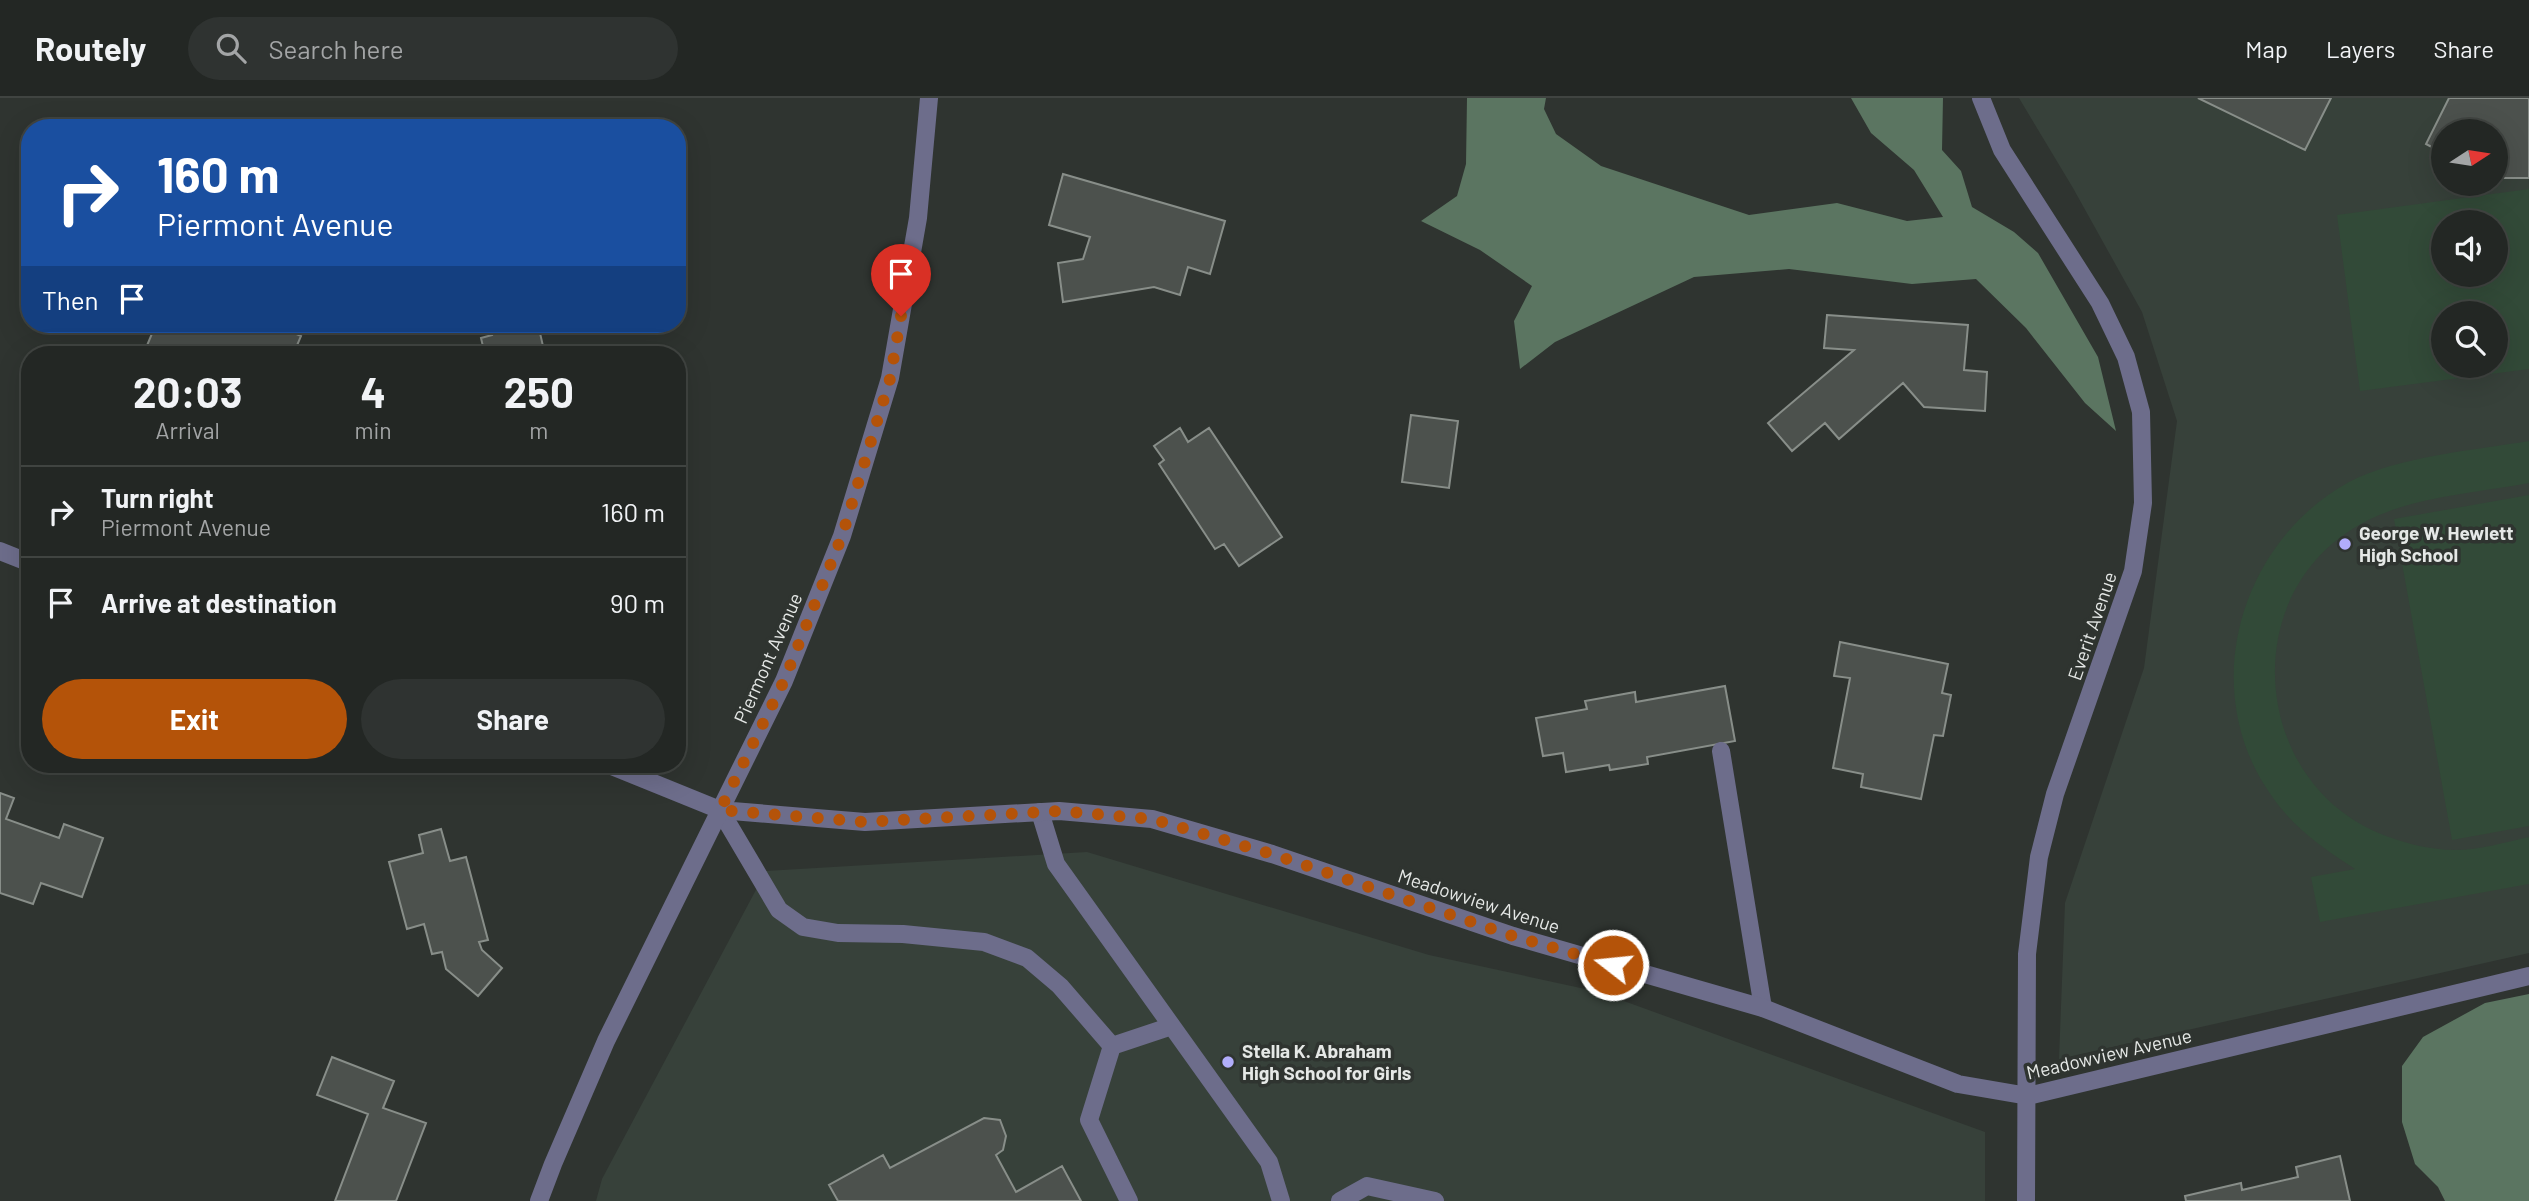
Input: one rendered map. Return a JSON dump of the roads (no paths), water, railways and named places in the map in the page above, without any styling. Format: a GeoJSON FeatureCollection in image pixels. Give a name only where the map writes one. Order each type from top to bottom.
{"type":"FeatureCollection","features":[{"type":"Feature","properties":{"kind":"street","name":"Piermont Avenue"},"geometry":{"type":"LineString","coordinates":[[539,1201],[606,1041],[784,681],[842,536],[890,379],[918,218],[929,98]]}},
{"type":"Feature","properties":{"kind":"street","name":"Everit Avenue"},"geometry":{"type":"LineString","coordinates":[[1981,98],[2001,149],[2100,303],[2126,357],[2141,412],[2143,503],[2133,571],[2055,794],[2039,857],[2028,954],[2026,1201]]}},
{"type":"Feature","properties":{"kind":"street"},"geometry":{"type":"LineString","coordinates":[[0,551],[21,559]]}},
{"type":"Feature","properties":{"kind":"street"},"geometry":{"type":"LineString","coordinates":[[1721,751],[1763,1008]]}},
{"type":"Feature","properties":{"kind":"street","name":"Meadowview Avenue"},"geometry":{"type":"LineString","coordinates":[[629,773],[720,810],[865,822],[1059,811],[1152,819],[1272,854],[1513,936],[1763,1008],[1958,1084],[2028,1096],[2529,976]]}},
{"type":"Feature","properties":{"kind":"street"},"geometry":{"type":"LineString","coordinates":[[720,810],[779,910],[803,927],[838,933],[902,934],[984,942],[1027,958],[1060,986],[1112,1046]]}},
{"type":"Feature","properties":{"kind":"street"},"geometry":{"type":"LineString","coordinates":[[1040,812],[1056,864],[1269,1162],[1281,1201]]}},
{"type":"Feature","properties":{"kind":"street"},"geometry":{"type":"LineString","coordinates":[[1112,1046],[1172,1026]]}},
{"type":"Feature","properties":{"kind":"street"},"geometry":{"type":"LineString","coordinates":[[1112,1046],[1089,1120],[1129,1201]]}},
{"type":"Feature","properties":{"kind":"street"},"geometry":{"type":"LineString","coordinates":[[1340,1201],[1367,1186],[1435,1201]]}},
{"type":"Feature","properties":{"kind":"place","name":"George W. Hewlett High School"},"geometry":{"type":"Point","coordinates":[2345,544]}},
{"type":"Feature","properties":{"kind":"place","name":"Stella K. Abraham High School for Girls"},"geometry":{"type":"Point","coordinates":[1228,1062]}}]}
